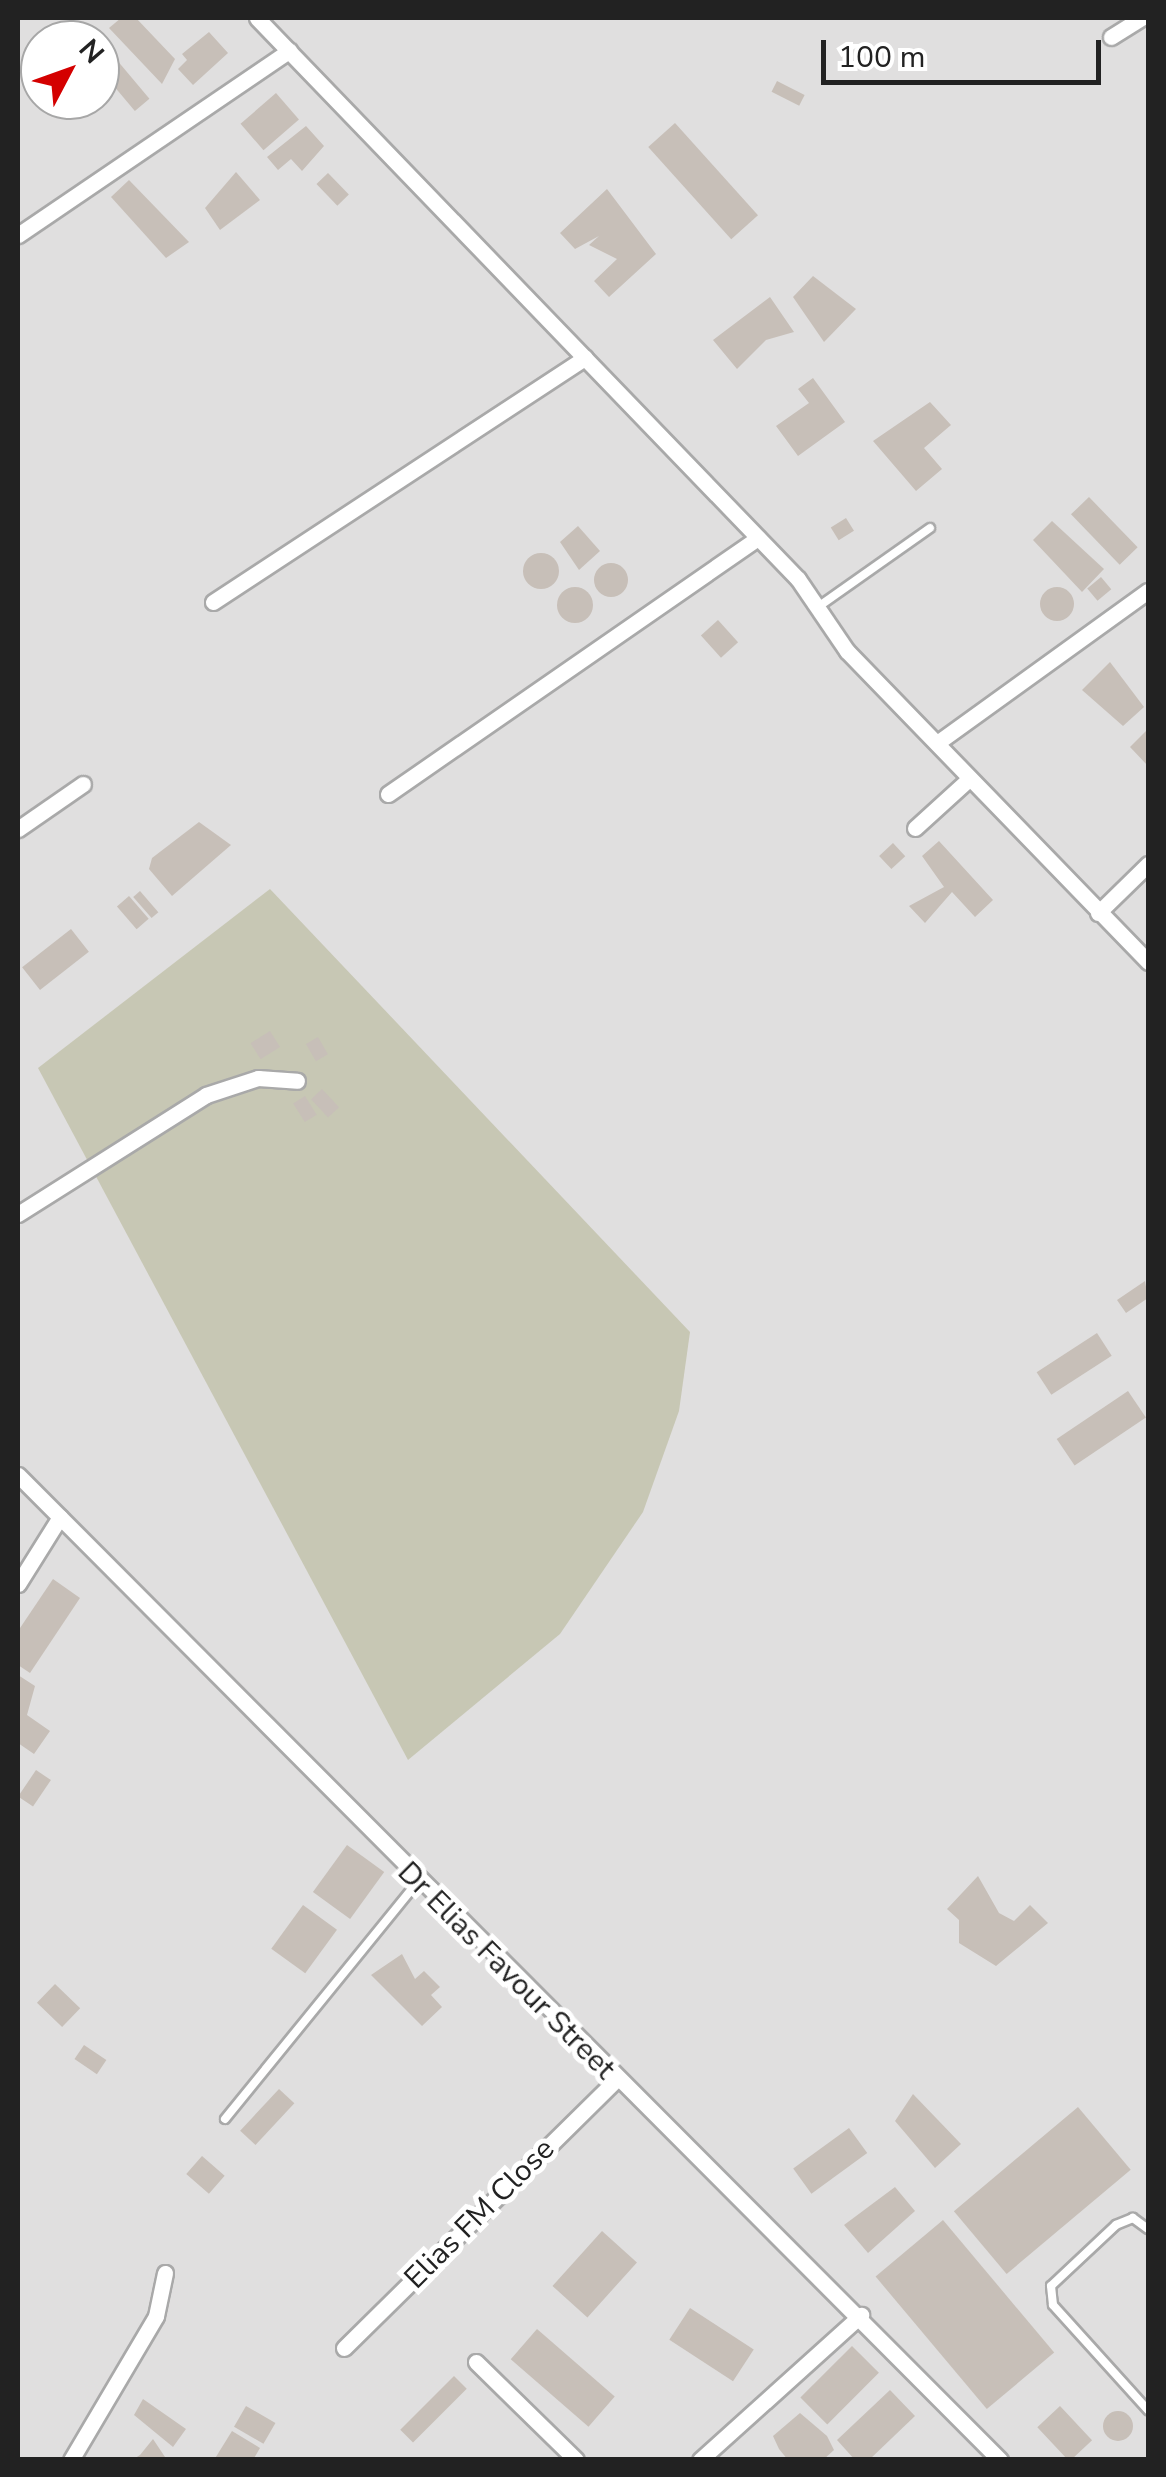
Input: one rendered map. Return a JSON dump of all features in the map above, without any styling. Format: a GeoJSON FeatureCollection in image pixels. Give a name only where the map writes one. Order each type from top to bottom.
{"type":"FeatureCollection","features":[{"type":"Feature","properties":{"kind":"street"},"geometry":{"type":"LineString","coordinates":[[256,18],[758,538],[818,607],[847,651],[1148,962]]}},
{"type":"Feature","properties":{"kind":"street"},"geometry":{"type":"LineString","coordinates":[[1111,37],[1142,18]]}},
{"type":"Feature","properties":{"kind":"street"},"geometry":{"type":"LineString","coordinates":[[18,235],[289,52]]}},
{"type":"Feature","properties":{"kind":"street"},"geometry":{"type":"LineString","coordinates":[[213,602],[585,358]]}},
{"type":"Feature","properties":{"kind":"street"},"geometry":{"type":"LineString","coordinates":[[388,794],[758,538]]}},
{"type":"Feature","properties":{"kind":"street"},"geometry":{"type":"LineString","coordinates":[[937,743],[1148,591]]}},
{"type":"Feature","properties":{"kind":"street"},"geometry":{"type":"LineString","coordinates":[[914,828],[970,778]]}},
{"type":"Feature","properties":{"kind":"street"},"geometry":{"type":"LineString","coordinates":[[18,829],[83,784]]}},
{"type":"Feature","properties":{"kind":"street"},"geometry":{"type":"LineString","coordinates":[[1098,913],[1148,864]]}},
{"type":"Feature","properties":{"kind":"street"},"geometry":{"type":"LineString","coordinates":[[18,1214],[206,1094],[258,1078],[297,1082]]}},
{"type":"Feature","properties":{"kind":"street","name":"Dr Elias Favour Street"},"geometry":{"type":"LineString","coordinates":[[18,1475],[416,1884],[861,2315],[1000,2460]]}},
{"type":"Feature","properties":{"kind":"street"},"geometry":{"type":"LineString","coordinates":[[18,1584],[60,1516]]}},
{"type":"Feature","properties":{"kind":"street","name":"Elias FM Close"},"geometry":{"type":"LineString","coordinates":[[344,2348],[616,2080]]}},
{"type":"Feature","properties":{"kind":"street"},"geometry":{"type":"LineString","coordinates":[[71,2460],[156,2316],[166,2273]]}},
{"type":"Feature","properties":{"kind":"street"},"geometry":{"type":"LineString","coordinates":[[700,2460],[861,2315]]}},
{"type":"Feature","properties":{"kind":"street"},"geometry":{"type":"LineString","coordinates":[[476,2362],[576,2460]]}},
{"type":"Feature","properties":{"kind":"lane"},"geometry":{"type":"LineString","coordinates":[[818,607],[930,528]]}},
{"type":"Feature","properties":{"kind":"lane"},"geometry":{"type":"LineString","coordinates":[[226,2119],[416,1884]]}},
{"type":"Feature","properties":{"kind":"lane"},"geometry":{"type":"LineString","coordinates":[[1148,2229],[1133,2218],[1116,2226],[1051,2286],[1054,2306],[1148,2410]]}},
{"type":"Feature","properties":{"kind":"shaded area"},"geometry":{"type":"Polygon","coordinates":[[[18,18],[1148,18],[1148,2459],[18,2459],[18,18]]]}},
{"type":"Feature","properties":{"kind":"shaded area"},"geometry":{"type":"Polygon","coordinates":[[[270,889],[690,1332],[679,1411],[643,1512],[560,1634],[408,1760],[38,1068],[270,889]]]}},
{"type":"Feature","properties":{"kind":"building"},"geometry":{"type":"Polygon","coordinates":[[[136,18],[175,59],[162,84],[120,40],[119,20],[136,18]]]}},
{"type":"Feature","properties":{"kind":"building"},"geometry":{"type":"Polygon","coordinates":[[[209,32],[228,53],[193,85],[178,69],[187,60],[182,54],[209,32]]]}},
{"type":"Feature","properties":{"kind":"building"},"geometry":{"type":"Polygon","coordinates":[[[120,64],[149,99],[135,111],[120,93],[120,64]]]}},
{"type":"Feature","properties":{"kind":"building"},"geometry":{"type":"Polygon","coordinates":[[[777,81],[805,95],[799,106],[772,92],[777,81]]]}},
{"type":"Feature","properties":{"kind":"building"},"geometry":{"type":"Polygon","coordinates":[[[276,93],[299,119],[263,150],[241,124],[276,93]]]}},
{"type":"Feature","properties":{"kind":"building"},"geometry":{"type":"Polygon","coordinates":[[[675,123],[758,215],[731,239],[648,147],[675,123]]]}},
{"type":"Feature","properties":{"kind":"building"},"geometry":{"type":"Polygon","coordinates":[[[306,126],[324,146],[302,171],[291,159],[278,170],[267,157],[306,126]]]}},
{"type":"Feature","properties":{"kind":"building"},"geometry":{"type":"Polygon","coordinates":[[[236,172],[260,200],[220,230],[205,208],[236,172]]]}},
{"type":"Feature","properties":{"kind":"building"},"geometry":{"type":"Polygon","coordinates":[[[328,173],[349,195],[337,206],[316,184],[328,173]]]}},
{"type":"Feature","properties":{"kind":"building"},"geometry":{"type":"Polygon","coordinates":[[[129,180],[189,242],[166,258],[111,197],[129,180]]]}},
{"type":"Feature","properties":{"kind":"building"},"geometry":{"type":"Polygon","coordinates":[[[607,189],[656,254],[609,297],[594,281],[617,259],[589,245],[599,236],[575,249],[560,233],[607,189]]]}},
{"type":"Feature","properties":{"kind":"building"},"geometry":{"type":"Polygon","coordinates":[[[813,276],[856,309],[824,342],[793,297],[813,276]]]}},
{"type":"Feature","properties":{"kind":"building"},"geometry":{"type":"Polygon","coordinates":[[[770,297],[794,332],[766,340],[737,369],[713,340],[770,297]]]}},
{"type":"Feature","properties":{"kind":"building"},"geometry":{"type":"Polygon","coordinates":[[[813,378],[845,422],[798,456],[776,426],[809,403],[798,389],[813,378]]]}},
{"type":"Feature","properties":{"kind":"building"},"geometry":{"type":"Polygon","coordinates":[[[930,402],[951,425],[924,448],[942,469],[916,491],[873,441],[930,402]]]}},
{"type":"Feature","properties":{"kind":"building"},"geometry":{"type":"Polygon","coordinates":[[[1089,497],[1138,547],[1120,565],[1071,514],[1089,497]]]}},
{"type":"Feature","properties":{"kind":"building"},"geometry":{"type":"Polygon","coordinates":[[[846,518],[854,531],[839,540],[831,528],[846,518]]]}},
{"type":"Feature","properties":{"kind":"building"},"geometry":{"type":"Polygon","coordinates":[[[1052,521],[1104,569],[1082,592],[1033,540],[1052,521]]]}},
{"type":"Feature","properties":{"kind":"building"},"geometry":{"type":"Polygon","coordinates":[[[578,526],[600,551],[579,570],[560,542],[578,526]]]}},
{"type":"Feature","properties":{"kind":"building"},"geometry":{"type":"Polygon","coordinates":[[[541,553],[554,558],[559,571],[554,584],[541,589],[528,584],[523,571],[528,558],[541,553]]]}},
{"type":"Feature","properties":{"kind":"building"},"geometry":{"type":"Polygon","coordinates":[[[611,563],[623,568],[628,580],[623,592],[611,597],[599,592],[594,580],[599,568],[611,563]]]}},
{"type":"Feature","properties":{"kind":"building"},"geometry":{"type":"Polygon","coordinates":[[[1101,577],[1111,589],[1097,601],[1087,589],[1101,577]]]}},
{"type":"Feature","properties":{"kind":"building"},"geometry":{"type":"Polygon","coordinates":[[[575,587],[588,592],[593,605],[588,618],[575,623],[562,618],[557,605],[562,592],[575,587]]]}},
{"type":"Feature","properties":{"kind":"building"},"geometry":{"type":"Polygon","coordinates":[[[1057,587],[1069,592],[1074,604],[1069,616],[1057,621],[1045,616],[1040,604],[1045,592],[1057,587]]]}},
{"type":"Feature","properties":{"kind":"building"},"geometry":{"type":"Polygon","coordinates":[[[718,620],[738,642],[721,658],[701,635],[718,620]]]}},
{"type":"Feature","properties":{"kind":"building"},"geometry":{"type":"Polygon","coordinates":[[[1110,662],[1144,707],[1123,726],[1082,690],[1110,662]]]}},
{"type":"Feature","properties":{"kind":"building"},"geometry":{"type":"Polygon","coordinates":[[[1148,729],[1148,766],[1130,747],[1148,729]]]}},
{"type":"Feature","properties":{"kind":"building"},"geometry":{"type":"Polygon","coordinates":[[[199,822],[231,845],[172,896],[149,869],[152,858],[199,822]]]}},
{"type":"Feature","properties":{"kind":"building"},"geometry":{"type":"Polygon","coordinates":[[[939,841],[993,900],[975,917],[952,892],[925,923],[909,906],[944,887],[922,856],[939,841]]]}},
{"type":"Feature","properties":{"kind":"building"},"geometry":{"type":"Polygon","coordinates":[[[893,843],[905,856],[891,869],[879,856],[893,843]]]}},
{"type":"Feature","properties":{"kind":"building"},"geometry":{"type":"Polygon","coordinates":[[[140,891],[158,912],[152,918],[133,897],[140,891]]]}},
{"type":"Feature","properties":{"kind":"building"},"geometry":{"type":"Polygon","coordinates":[[[129,896],[149,919],[137,929],[117,906],[129,896]]]}},
{"type":"Feature","properties":{"kind":"building"},"geometry":{"type":"Polygon","coordinates":[[[71,929],[89,952],[40,990],[22,967],[71,929]]]}},
{"type":"Feature","properties":{"kind":"building"},"geometry":{"type":"Polygon","coordinates":[[[270,1031],[280,1047],[261,1059],[250,1043],[270,1031]]]}},
{"type":"Feature","properties":{"kind":"building"},"geometry":{"type":"Polygon","coordinates":[[[318,1037],[328,1054],[316,1061],[306,1044],[318,1037]]]}},
{"type":"Feature","properties":{"kind":"building"},"geometry":{"type":"Polygon","coordinates":[[[322,1089],[339,1107],[328,1118],[311,1099],[322,1089]]]}},
{"type":"Feature","properties":{"kind":"building"},"geometry":{"type":"Polygon","coordinates":[[[305,1096],[317,1115],[305,1122],[293,1103],[305,1096]]]}},
{"type":"Feature","properties":{"kind":"building"},"geometry":{"type":"Polygon","coordinates":[[[1145,1281],[1148,1298],[1126,1313],[1117,1300],[1145,1281]]]}},
{"type":"Feature","properties":{"kind":"building"},"geometry":{"type":"Polygon","coordinates":[[[1097,1333],[1112,1356],[1051,1395],[1037,1372],[1097,1333]]]}},
{"type":"Feature","properties":{"kind":"building"},"geometry":{"type":"Polygon","coordinates":[[[1128,1391],[1146,1418],[1075,1466],[1057,1439],[1128,1391]]]}},
{"type":"Feature","properties":{"kind":"building"},"geometry":{"type":"Polygon","coordinates":[[[53,1579],[80,1598],[30,1673],[18,1665],[18,1631],[53,1579]]]}},
{"type":"Feature","properties":{"kind":"building"},"geometry":{"type":"Polygon","coordinates":[[[18,1675],[35,1686],[27,1715],[50,1731],[34,1754],[18,1743],[18,1675]]]}},
{"type":"Feature","properties":{"kind":"building"},"geometry":{"type":"Polygon","coordinates":[[[36,1770],[51,1780],[33,1807],[18,1797],[36,1770]]]}},
{"type":"Feature","properties":{"kind":"building"},"geometry":{"type":"Polygon","coordinates":[[[347,1845],[384,1872],[350,1919],[313,1892],[347,1845]]]}},
{"type":"Feature","properties":{"kind":"building"},"geometry":{"type":"Polygon","coordinates":[[[978,1876],[999,1913],[1014,1921],[1030,1905],[1048,1923],[996,1966],[959,1943],[959,1920],[947,1909],[978,1876]]]}},
{"type":"Feature","properties":{"kind":"building"},"geometry":{"type":"Polygon","coordinates":[[[303,1905],[337,1930],[305,1973],[271,1949],[303,1905]]]}},
{"type":"Feature","properties":{"kind":"building"},"geometry":{"type":"Polygon","coordinates":[[[402,1954],[415,1979],[424,1971],[440,1987],[431,1995],[442,2007],[422,2026],[371,1975],[402,1954]]]}},
{"type":"Feature","properties":{"kind":"building"},"geometry":{"type":"Polygon","coordinates":[[[55,1984],[80,2008],[62,2027],[37,2003],[55,1984]]]}},
{"type":"Feature","properties":{"kind":"building"},"geometry":{"type":"Polygon","coordinates":[[[84,2045],[106,2060],[97,2074],[74,2059],[84,2045]]]}},
{"type":"Feature","properties":{"kind":"building"},"geometry":{"type":"Polygon","coordinates":[[[279,2089],[294,2103],[255,2145],[240,2131],[279,2089]]]}},
{"type":"Feature","properties":{"kind":"building"},"geometry":{"type":"Polygon","coordinates":[[[913,2094],[961,2144],[935,2168],[895,2121],[913,2094]]]}},
{"type":"Feature","properties":{"kind":"building"},"geometry":{"type":"Polygon","coordinates":[[[1078,2107],[1131,2170],[1007,2274],[954,2211],[1078,2107]]]}},
{"type":"Feature","properties":{"kind":"building"},"geometry":{"type":"Polygon","coordinates":[[[849,2128],[867,2153],[811,2194],[793,2169],[849,2128]]]}},
{"type":"Feature","properties":{"kind":"building"},"geometry":{"type":"Polygon","coordinates":[[[202,2156],[225,2176],[209,2194],[186,2174],[202,2156]]]}},
{"type":"Feature","properties":{"kind":"building"},"geometry":{"type":"Polygon","coordinates":[[[895,2187],[915,2211],[868,2253],[844,2225],[895,2187]]]}},
{"type":"Feature","properties":{"kind":"building"},"geometry":{"type":"Polygon","coordinates":[[[943,2220],[1054,2353],[987,2409],[876,2277],[943,2220]]]}},
{"type":"Feature","properties":{"kind":"building"},"geometry":{"type":"Polygon","coordinates":[[[602,2231],[637,2262],[587,2317],[552,2286],[602,2231]]]}},
{"type":"Feature","properties":{"kind":"building"},"geometry":{"type":"Polygon","coordinates":[[[690,2308],[754,2349],[733,2381],[669,2340],[690,2308]]]}},
{"type":"Feature","properties":{"kind":"building"},"geometry":{"type":"Polygon","coordinates":[[[537,2329],[615,2397],[588,2427],[511,2359],[537,2329]]]}},
{"type":"Feature","properties":{"kind":"building"},"geometry":{"type":"Polygon","coordinates":[[[852,2346],[879,2373],[827,2424],[800,2398],[852,2346]]]}},
{"type":"Feature","properties":{"kind":"building"},"geometry":{"type":"Polygon","coordinates":[[[454,2376],[467,2389],[413,2442],[400,2430],[454,2376]]]}},
{"type":"Feature","properties":{"kind":"building"},"geometry":{"type":"Polygon","coordinates":[[[890,2390],[915,2416],[869,2460],[855,2460],[837,2440],[890,2390]]]}},
{"type":"Feature","properties":{"kind":"building"},"geometry":{"type":"Polygon","coordinates":[[[143,2399],[186,2429],[173,2447],[134,2415],[143,2399]]]}},
{"type":"Feature","properties":{"kind":"building"},"geometry":{"type":"Polygon","coordinates":[[[246,2406],[275,2423],[263,2444],[234,2427],[246,2406]]]}},
{"type":"Feature","properties":{"kind":"building"},"geometry":{"type":"Polygon","coordinates":[[[1060,2406],[1092,2440],[1068,2460],[1037,2427],[1060,2406]]]}},
{"type":"Feature","properties":{"kind":"building"},"geometry":{"type":"Polygon","coordinates":[[[1118,2411],[1129,2415],[1133,2426],[1129,2437],[1118,2441],[1107,2437],[1103,2426],[1107,2415],[1118,2411]]]}},
{"type":"Feature","properties":{"kind":"building"},"geometry":{"type":"Polygon","coordinates":[[[800,2413],[827,2436],[834,2450],[823,2460],[788,2460],[779,2449],[773,2436],[800,2413]]]}},
{"type":"Feature","properties":{"kind":"building"},"geometry":{"type":"Polygon","coordinates":[[[232,2431],[260,2448],[253,2460],[214,2460],[232,2431]]]}},
{"type":"Feature","properties":{"kind":"building"},"geometry":{"type":"Polygon","coordinates":[[[153,2439],[167,2460],[132,2460],[140,2455],[153,2439]]]}}]}
